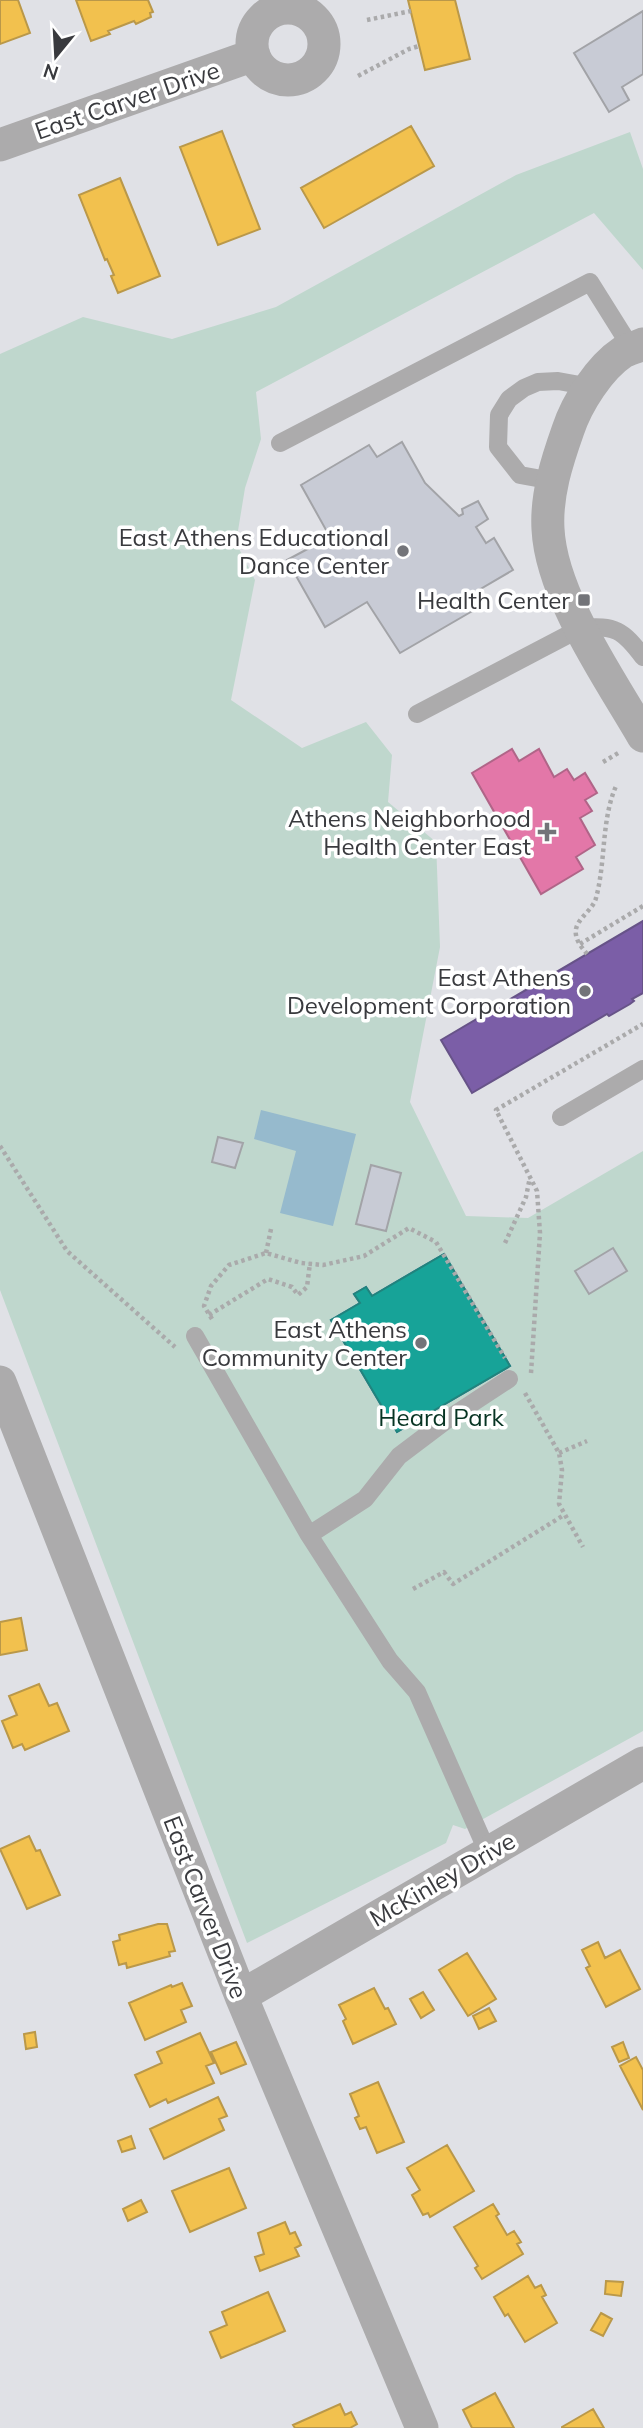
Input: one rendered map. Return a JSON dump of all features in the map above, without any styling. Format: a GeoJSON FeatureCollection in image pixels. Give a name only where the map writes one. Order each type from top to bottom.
{"type":"FeatureCollection","features":[{"type":"Feature","properties":{"kind":"street","name":"East Carver Drive"},"geometry":{"type":"LineString","coordinates":[[0,145],[254,55]]}},
{"type":"Feature","properties":{"kind":"street"},"geometry":{"type":"LineString","coordinates":[[638,346],[624,352],[583,396],[569,425],[558,458],[548,529],[555,569],[581,628],[643,736]]}},
{"type":"Feature","properties":{"kind":"street","name":"East Carver Drive"},"geometry":{"type":"LineString","coordinates":[[0,1382],[241,1996],[422,2428]]}},
{"type":"Feature","properties":{"kind":"street","name":"McKinley Drive"},"geometry":{"type":"LineString","coordinates":[[241,1996],[643,1763]]}},
{"type":"Feature","properties":{"kind":"lane"},"geometry":{"type":"LineString","coordinates":[[280,443],[590,282],[638,346]]}},
{"type":"Feature","properties":{"kind":"lane"},"geometry":{"type":"LineString","coordinates":[[553,481],[520,475],[498,447],[499,415],[509,398],[538,382],[558,381],[591,387]]}},
{"type":"Feature","properties":{"kind":"lane"},"geometry":{"type":"LineString","coordinates":[[417,714],[581,628],[606,626],[629,638],[643,657]]}},
{"type":"Feature","properties":{"kind":"lane"},"geometry":{"type":"LineString","coordinates":[[561,1117],[643,1069]]}},
{"type":"Feature","properties":{"kind":"lane"},"geometry":{"type":"LineString","coordinates":[[195,1336],[309,1535],[390,1661],[417,1692],[488,1853]]}},
{"type":"Feature","properties":{"kind":"lane"},"geometry":{"type":"LineString","coordinates":[[309,1535],[365,1499],[399,1456],[448,1419],[513,1377]]}},
{"type":"Feature","properties":{"kind":"path"},"geometry":{"type":"LineString","coordinates":[[367,20],[411,11]]}},
{"type":"Feature","properties":{"kind":"path"},"geometry":{"type":"LineString","coordinates":[[358,76],[419,46]]}},
{"type":"Feature","properties":{"kind":"path"},"geometry":{"type":"LineString","coordinates":[[587,954],[576,936],[577,926],[595,903],[609,802],[617,786]]}},
{"type":"Feature","properties":{"kind":"path"},"geometry":{"type":"LineString","coordinates":[[580,944],[643,906]]}},
{"type":"Feature","properties":{"kind":"path"},"geometry":{"type":"LineString","coordinates":[[532,1367],[540,1233],[537,1191],[496,1110],[643,1024]]}},
{"type":"Feature","properties":{"kind":"path"},"geometry":{"type":"LineString","coordinates":[[0,1146],[67,1251],[176,1348],[216,1325],[204,1306],[212,1286],[229,1265],[266,1252],[323,1265],[364,1256],[410,1228],[436,1241],[559,1453],[562,1470],[559,1504],[583,1547]]}},
{"type":"Feature","properties":{"kind":"path"},"geometry":{"type":"LineString","coordinates":[[505,1243],[526,1197],[531,1176]]}},
{"type":"Feature","properties":{"kind":"path"},"geometry":{"type":"LineString","coordinates":[[266,1252],[271,1229]]}},
{"type":"Feature","properties":{"kind":"path"},"geometry":{"type":"LineString","coordinates":[[209,1315],[268,1279],[292,1287],[298,1295],[307,1287],[310,1264]]}},
{"type":"Feature","properties":{"kind":"path"},"geometry":{"type":"LineString","coordinates":[[559,1453],[587,1441]]}},
{"type":"Feature","properties":{"kind":"path"},"geometry":{"type":"LineString","coordinates":[[413,1589],[444,1572],[453,1584],[564,1515]]}},
{"type":"Feature","properties":{"kind":"green space","name":"Heard Park"},"geometry":{"type":"Polygon","coordinates":[[[630,132],[643,169],[643,270],[594,213],[256,392],[261,439],[245,488],[236,543],[255,580],[231,700],[302,748],[366,722],[392,755],[388,802],[436,842],[440,947],[410,1102],[466,1216],[528,1218],[643,1151],[643,1731],[465,1829],[453,1825],[446,1843],[247,1943],[0,1290],[0,354],[83,317],[172,339],[276,307],[516,175],[630,132]]]}},
{"type":"Feature","properties":{"kind":"water"},"geometry":{"type":"Polygon","coordinates":[[[261,1110],[356,1134],[333,1226],[280,1213],[296,1151],[254,1139],[261,1110]]]}},
{"type":"Feature","properties":{"kind":"building: Homes"},"geometry":{"type":"Polygon","coordinates":[[[0,0],[18,0],[30,33],[0,44],[0,0]]]}},
{"type":"Feature","properties":{"kind":"building: Homes"},"geometry":{"type":"Polygon","coordinates":[[[76,0],[148,0],[153,12],[150,13],[151,17],[108,31],[110,34],[91,41],[76,0]]]}},
{"type":"Feature","properties":{"kind":"building: Homes"},"geometry":{"type":"Polygon","coordinates":[[[408,0],[455,0],[470,59],[425,70],[408,0]]]}},
{"type":"Feature","properties":{"kind":"building: Homes"},"geometry":{"type":"Polygon","coordinates":[[[411,126],[434,166],[324,228],[301,188],[411,126]]]}},
{"type":"Feature","properties":{"kind":"building: Homes"},"geometry":{"type":"Polygon","coordinates":[[[222,131],[260,229],[218,245],[180,147],[222,131]]]}},
{"type":"Feature","properties":{"kind":"building: Homes"},"geometry":{"type":"Polygon","coordinates":[[[120,178],[160,276],[118,293],[111,276],[114,275],[107,259],[105,260],[79,195],[120,178]]]}},
{"type":"Feature","properties":{"kind":"building: Homes"},"geometry":{"type":"Polygon","coordinates":[[[21,1618],[27,1650],[0,1655],[0,1622],[21,1618]]]}},
{"type":"Feature","properties":{"kind":"building: Homes"},"geometry":{"type":"Polygon","coordinates":[[[39,1684],[49,1706],[57,1703],[69,1731],[25,1750],[22,1744],[13,1748],[2,1721],[17,1715],[9,1696],[39,1684]]]}},
{"type":"Feature","properties":{"kind":"building: Homes"},"geometry":{"type":"Polygon","coordinates":[[[29,1836],[36,1851],[40,1850],[60,1895],[27,1909],[0,1849],[29,1836]]]}},
{"type":"Feature","properties":{"kind":"building: Homes"},"geometry":{"type":"Polygon","coordinates":[[[167,1924],[175,1951],[169,1952],[170,1956],[127,1968],[126,1963],[119,1965],[113,1942],[120,1940],[119,1935],[167,1924]]]}},
{"type":"Feature","properties":{"kind":"building: Homes"},"geometry":{"type":"Polygon","coordinates":[[[598,1942],[605,1958],[620,1950],[640,1989],[606,2007],[586,1968],[590,1966],[582,1950],[598,1942]]]}},
{"type":"Feature","properties":{"kind":"building: Homes"},"geometry":{"type":"Polygon","coordinates":[[[467,1953],[496,1999],[468,2016],[439,1970],[467,1953]]]}},
{"type":"Feature","properties":{"kind":"building: Homes"},"geometry":{"type":"Polygon","coordinates":[[[182,1983],[192,2006],[181,2010],[186,2022],[145,2040],[129,2003],[182,1983]]]}},
{"type":"Feature","properties":{"kind":"building: Homes"},"geometry":{"type":"Polygon","coordinates":[[[374,1988],[396,2024],[353,2044],[339,2005],[374,1988]]]}},
{"type":"Feature","properties":{"kind":"building: Homes"},"geometry":{"type":"Polygon","coordinates":[[[423,1992],[434,2010],[421,2018],[410,1999],[423,1992]]]}},
{"type":"Feature","properties":{"kind":"building: Homes"},"geometry":{"type":"Polygon","coordinates":[[[489,2008],[496,2021],[479,2029],[473,2016],[489,2008]]]}},
{"type":"Feature","properties":{"kind":"building: Homes"},"geometry":{"type":"Polygon","coordinates":[[[35,2032],[37,2047],[26,2049],[24,2034],[35,2032]]]}},
{"type":"Feature","properties":{"kind":"building: Homes"},"geometry":{"type":"Polygon","coordinates":[[[200,2033],[214,2063],[206,2066],[214,2083],[168,2103],[166,2099],[150,2107],[135,2075],[162,2063],[157,2052],[200,2033]]]}},
{"type":"Feature","properties":{"kind":"building: Homes"},"geometry":{"type":"Polygon","coordinates":[[[236,2042],[246,2064],[221,2074],[211,2052],[236,2042]]]}},
{"type":"Feature","properties":{"kind":"building: Homes"},"geometry":{"type":"Polygon","coordinates":[[[623,2042],[629,2058],[619,2062],[612,2047],[623,2042]]]}},
{"type":"Feature","properties":{"kind":"building: Homes"},"geometry":{"type":"Polygon","coordinates":[[[636,2057],[643,2070],[643,2110],[620,2066],[636,2057]]]}},
{"type":"Feature","properties":{"kind":"building: Homes"},"geometry":{"type":"Polygon","coordinates":[[[378,2082],[404,2142],[377,2153],[366,2127],[360,2129],[355,2118],[359,2116],[350,2094],[378,2082]]]}},
{"type":"Feature","properties":{"kind":"building: Homes"},"geometry":{"type":"Polygon","coordinates":[[[218,2097],[227,2116],[219,2119],[224,2130],[164,2159],[150,2129],[218,2097]]]}},
{"type":"Feature","properties":{"kind":"building: Homes"},"geometry":{"type":"Polygon","coordinates":[[[131,2136],[135,2148],[122,2152],[118,2141],[131,2136]]]}},
{"type":"Feature","properties":{"kind":"building: Homes"},"geometry":{"type":"Polygon","coordinates":[[[447,2145],[474,2191],[430,2217],[428,2213],[423,2215],[412,2195],[420,2190],[407,2168],[447,2145]]]}},
{"type":"Feature","properties":{"kind":"building: Homes"},"geometry":{"type":"Polygon","coordinates":[[[229,2168],[246,2208],[190,2232],[172,2191],[229,2168]]]}},
{"type":"Feature","properties":{"kind":"building: Homes"},"geometry":{"type":"Polygon","coordinates":[[[141,2200],[147,2212],[128,2221],[123,2209],[141,2200]]]}},
{"type":"Feature","properties":{"kind":"building: Homes"},"geometry":{"type":"Polygon","coordinates":[[[493,2204],[499,2214],[496,2216],[507,2235],[514,2231],[521,2242],[517,2244],[523,2254],[482,2279],[475,2268],[478,2266],[454,2227],[493,2204]]]}},
{"type":"Feature","properties":{"kind":"building: Homes"},"geometry":{"type":"Polygon","coordinates":[[[285,2222],[290,2234],[295,2232],[301,2245],[295,2248],[299,2256],[260,2271],[255,2257],[264,2254],[258,2233],[285,2222]]]}},
{"type":"Feature","properties":{"kind":"building: Homes"},"geometry":{"type":"Polygon","coordinates":[[[528,2276],[535,2288],[541,2285],[546,2295],[542,2297],[557,2323],[525,2342],[494,2297],[528,2276]]]}},
{"type":"Feature","properties":{"kind":"building: Homes"},"geometry":{"type":"Polygon","coordinates":[[[606,2281],[623,2282],[621,2296],[605,2294],[606,2281]]]}},
{"type":"Feature","properties":{"kind":"building: Homes"},"geometry":{"type":"Polygon","coordinates":[[[268,2292],[285,2331],[221,2358],[210,2332],[227,2325],[222,2312],[268,2292]]]}},
{"type":"Feature","properties":{"kind":"building: Homes"},"geometry":{"type":"Polygon","coordinates":[[[601,2313],[612,2319],[603,2336],[591,2330],[601,2313]]]}},
{"type":"Feature","properties":{"kind":"building: Homes"},"geometry":{"type":"Polygon","coordinates":[[[495,2393],[514,2428],[472,2428],[463,2410],[495,2393]]]}},
{"type":"Feature","properties":{"kind":"building: Homes"},"geometry":{"type":"Polygon","coordinates":[[[340,2404],[345,2415],[351,2412],[357,2424],[350,2428],[295,2428],[293,2425],[340,2404]]]}},
{"type":"Feature","properties":{"kind":"building: Homes"},"geometry":{"type":"Polygon","coordinates":[[[593,2409],[604,2428],[562,2428],[562,2427],[593,2409]]]}},
{"type":"Feature","properties":{"kind":"building: Offices"},"geometry":{"type":"Polygon","coordinates":[[[643,921],[643,993],[632,999],[634,1001],[630,1004],[609,1016],[607,1014],[472,1093],[441,1040],[643,921]]]}},
{"type":"Feature","properties":{"kind":"building: Schools","name":"East Athens Community Center"},"geometry":{"type":"Polygon","coordinates":[[[444,1254],[510,1366],[397,1432],[331,1320],[360,1303],[354,1294],[366,1287],[372,1296],[444,1254]]]}},
{"type":"Feature","properties":{"kind":"building: Health","name":"Athens Neighborhood Health Center East"},"geometry":{"type":"Polygon","coordinates":[[[512,749],[519,761],[539,749],[554,777],[567,769],[574,780],[585,773],[597,793],[585,800],[592,811],[580,818],[595,845],[576,857],[583,869],[541,894],[472,773],[512,749]]]}},
{"type":"Feature","properties":{"kind":"building: Public","name":"East Athens Community Center"},"geometry":{"type":"Polygon","coordinates":[[[444,1254],[510,1366],[397,1432],[331,1320],[360,1303],[354,1294],[366,1287],[372,1296],[444,1254]]]}},
{"type":"Feature","properties":{"kind":"building: Other"},"geometry":{"type":"Polygon","coordinates":[[[643,11],[643,74],[622,87],[629,100],[609,112],[574,53],[643,11]]]}},
{"type":"Feature","properties":{"kind":"building: Other","name":"East Athens Educational Dance Center"},"geometry":{"type":"Polygon","coordinates":[[[402,442],[425,483],[459,516],[463,514],[462,509],[478,501],[488,519],[476,527],[486,543],[494,538],[513,570],[472,594],[481,606],[400,653],[367,602],[325,627],[287,560],[330,537],[301,485],[369,445],[377,457],[402,442]]]}},
{"type":"Feature","properties":{"kind":"building: Other"},"geometry":{"type":"Polygon","coordinates":[[[218,1137],[243,1143],[235,1168],[212,1162],[218,1137]]]}},
{"type":"Feature","properties":{"kind":"building: Other"},"geometry":{"type":"Polygon","coordinates":[[[371,1165],[401,1173],[386,1231],[356,1224],[371,1165]]]}},
{"type":"Feature","properties":{"kind":"building: Other"},"geometry":{"type":"Polygon","coordinates":[[[613,1248],[627,1271],[589,1294],[575,1271],[613,1248]]]}},
{"type":"Feature","properties":{"kind":"place","name":"East Athens Educational Dance Center"},"geometry":{"type":"Point","coordinates":[403,551]}},
{"type":"Feature","properties":{"kind":"place","name":"Health Center"},"geometry":{"type":"Point","coordinates":[584,600]}},
{"type":"Feature","properties":{"kind":"place","name":"Athens Neighborhood Health Center East"},"geometry":{"type":"Point","coordinates":[547,832]}},
{"type":"Feature","properties":{"kind":"place","name":"East Athens Development Corporation"},"geometry":{"type":"Point","coordinates":[585,991]}},
{"type":"Feature","properties":{"kind":"place","name":"East Athens Community Center"},"geometry":{"type":"Point","coordinates":[421,1343]}}]}
